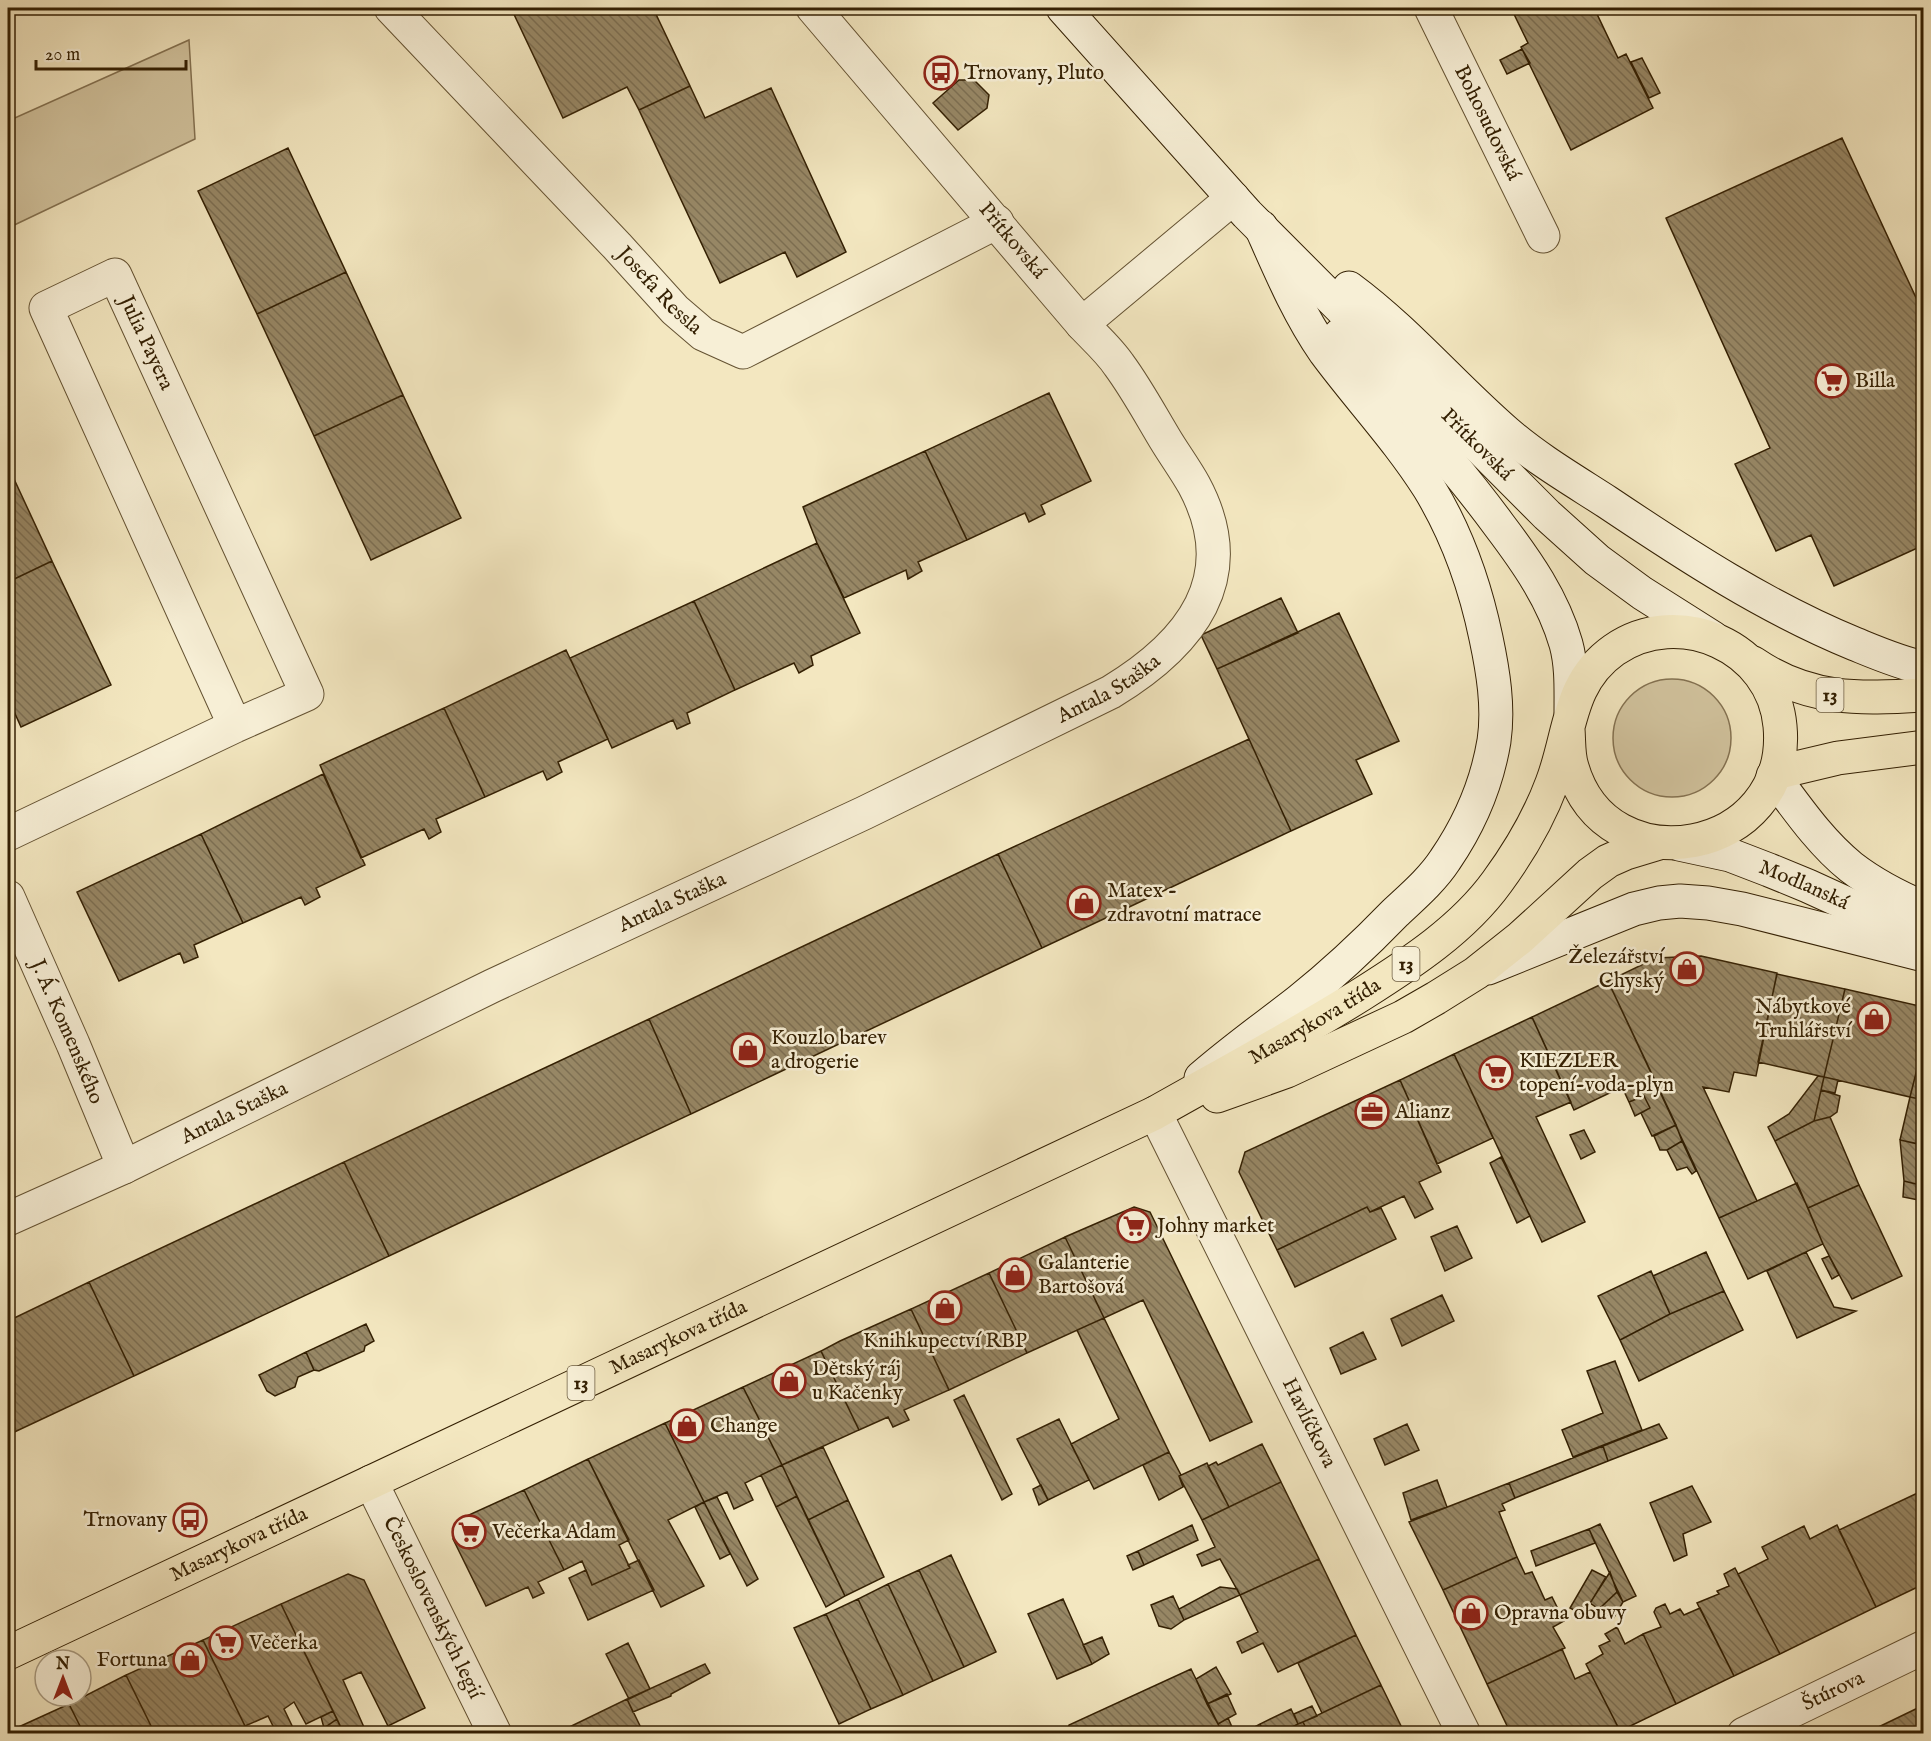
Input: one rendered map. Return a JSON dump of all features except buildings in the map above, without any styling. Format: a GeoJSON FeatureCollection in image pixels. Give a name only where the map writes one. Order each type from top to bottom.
{"type":"FeatureCollection","features":[{"type":"Feature","properties":{"kind":"main road","name":"Masarykova třída"},"geometry":{"type":"LineString","coordinates":[[8,1653],[1155,1113],[1322,1019],[1414,959],[1456,926],[1495,885],[1527,836],[1553,782],[1569,721],[1586,677],[1599,661],[1634,639],[1653,633],[1674,631],[1713,638],[1730,646],[1781,680],[1801,689],[1821,694],[1875,698],[1923,695]]}},
{"type":"Feature","properties":{"kind":"main road","name":"Masarykova třída"},"geometry":{"type":"LineString","coordinates":[[1155,1113],[1217,1097],[1287,1071],[1403,1017],[1476,973],[1608,861],[1626,853],[1714,836],[1743,819],[1765,794],[1774,774],[1781,738],[1775,703],[1760,675],[1745,658]]}},
{"type":"Feature","properties":{"kind":"main road","name":"Masarykova třída"},"geometry":{"type":"LineString","coordinates":[[1569,721],[1572,767],[1579,786],[1590,803],[1604,818],[1621,829],[1669,843]]}},
{"type":"Feature","properties":{"kind":"main road"},"geometry":{"type":"LineString","coordinates":[[1774,774],[1838,758],[1923,747]]}},
{"type":"Feature","properties":{"kind":"street","name":"Josefa Ressla"},"geometry":{"type":"LineString","coordinates":[[391,8],[675,310],[703,334],[742,352],[997,222]]}},
{"type":"Feature","properties":{"kind":"street","name":"Přítkovská"},"geometry":{"type":"LineString","coordinates":[[813,8],[1082,324],[1119,364],[1195,486]]}},
{"type":"Feature","properties":{"kind":"street","name":"Přítkovská"},"geometry":{"type":"LineString","coordinates":[[1063,8],[1233,198],[1547,515],[1597,560],[1642,593],[1713,638]]}},
{"type":"Feature","properties":{"kind":"street","name":"Bohosudovská"},"geometry":{"type":"LineString","coordinates":[[1431,8],[1543,236]]}},
{"type":"Feature","properties":{"kind":"street"},"geometry":{"type":"LineString","coordinates":[[1082,324],[1233,198]]}},
{"type":"Feature","properties":{"kind":"street","name":"Přítkovská"},"geometry":{"type":"LineString","coordinates":[[1261,227],[1333,327],[1478,495],[1530,566],[1552,607],[1566,645],[1570,664],[1569,721]]}},
{"type":"Feature","properties":{"kind":"street"},"geometry":{"type":"LineString","coordinates":[[1261,227],[1355,293],[1395,327],[1508,434],[1633,520],[1708,567],[1827,632],[1895,660],[1923,668]]}},
{"type":"Feature","properties":{"kind":"street"},"geometry":{"type":"LineString","coordinates":[[1155,1113],[1301,999],[1368,941],[1443,863],[1473,808],[1494,741],[1495,699],[1490,660],[1472,584],[1457,544],[1431,491],[1412,461],[1311,330],[1296,305],[1261,227]]}},
{"type":"Feature","properties":{"kind":"street","name":"Julia Payera"},"geometry":{"type":"LineString","coordinates":[[8,834],[308,694],[115,275],[46,308],[236,726]]}},
{"type":"Feature","properties":{"kind":"street","name":"Antala Staška"},"geometry":{"type":"LineString","coordinates":[[8,1219],[124,1167],[492,986],[864,813],[1112,692],[1138,675],[1162,654],[1201,607],[1209,587],[1214,564],[1207,517],[1195,486]]}},
{"type":"Feature","properties":{"kind":"street","name":"Modlanská"},"geometry":{"type":"LineString","coordinates":[[1774,774],[1810,824],[1846,862],[1879,886],[1923,908]]}},
{"type":"Feature","properties":{"kind":"street","name":"Modlanská"},"geometry":{"type":"LineString","coordinates":[[1669,843],[1730,855],[1808,886],[1923,939]]}},
{"type":"Feature","properties":{"kind":"street","name":"J. Á. Komenského"},"geometry":{"type":"LineString","coordinates":[[8,897],[124,1167]]}},
{"type":"Feature","properties":{"kind":"street"},"geometry":{"type":"LineString","coordinates":[[1476,973],[1634,909],[1680,901],[1742,909],[1923,955]]}},
{"type":"Feature","properties":{"kind":"street","name":"Havlíčkova"},"geometry":{"type":"LineString","coordinates":[[1155,1113],[1464,1734]]}},
{"type":"Feature","properties":{"kind":"street","name":"Československých legií"},"geometry":{"type":"LineString","coordinates":[[371,1482],[495,1734]]}},
{"type":"Feature","properties":{"kind":"street","name":"Štúrova"},"geometry":{"type":"LineString","coordinates":[[1744,1734],[1923,1647]]}},
{"type":"Feature","properties":{"kind":"shaded area"},"geometry":{"type":"Polygon","coordinates":[[[189,40],[195,139],[8,228],[8,121],[189,40]]]}},
{"type":"Feature","properties":{"kind":"shaded area"},"geometry":{"type":"Polygon","coordinates":[[[1672,679],[1705,689],[1721,705],[1731,738],[1721,771],[1705,787],[1672,797],[1639,787],[1623,771],[1613,738],[1623,705],[1639,689],[1672,679]]]}},
{"type":"Feature","properties":{"kind":"place","name":"Trnovany, Pluto"},"geometry":{"type":"Point","coordinates":[941,73]}},
{"type":"Feature","properties":{"kind":"place","name":"Billa"},"geometry":{"type":"Point","coordinates":[1832,381]}},
{"type":"Feature","properties":{"kind":"place","name":"Matex - zdravotní matrace"},"geometry":{"type":"Point","coordinates":[1084,903]}},
{"type":"Feature","properties":{"kind":"place","name":"Železářství Chyský"},"geometry":{"type":"Point","coordinates":[1687,969]}},
{"type":"Feature","properties":{"kind":"place","name":"Nábytkové Truhlářství"},"geometry":{"type":"Point","coordinates":[1874,1019]}},
{"type":"Feature","properties":{"kind":"place","name":"Kouzlo barev a drogerie"},"geometry":{"type":"Point","coordinates":[748,1050]}},
{"type":"Feature","properties":{"kind":"place","name":"KIEZLER topení-voda-plyn"},"geometry":{"type":"Point","coordinates":[1496,1073]}},
{"type":"Feature","properties":{"kind":"place","name":"Alianz"},"geometry":{"type":"Point","coordinates":[1372,1112]}},
{"type":"Feature","properties":{"kind":"place","name":"Johny market"},"geometry":{"type":"Point","coordinates":[1134,1226]}},
{"type":"Feature","properties":{"kind":"place","name":"Galanterie Bartošová"},"geometry":{"type":"Point","coordinates":[1015,1275]}},
{"type":"Feature","properties":{"kind":"place","name":"Knihkupectví RBP"},"geometry":{"type":"Point","coordinates":[945,1308]}},
{"type":"Feature","properties":{"kind":"place","name":"Dětský ráj u Kačenky"},"geometry":{"type":"Point","coordinates":[789,1381]}},
{"type":"Feature","properties":{"kind":"place","name":"Change"},"geometry":{"type":"Point","coordinates":[687,1426]}},
{"type":"Feature","properties":{"kind":"place","name":"Trnovany"},"geometry":{"type":"Point","coordinates":[190,1520]}},
{"type":"Feature","properties":{"kind":"place","name":"Večerka Adam"},"geometry":{"type":"Point","coordinates":[469,1532]}},
{"type":"Feature","properties":{"kind":"place","name":"Opravna obuvy"},"geometry":{"type":"Point","coordinates":[1471,1613]}},
{"type":"Feature","properties":{"kind":"place","name":"Večerka"},"geometry":{"type":"Point","coordinates":[226,1643]}},
{"type":"Feature","properties":{"kind":"place","name":"Fortuna"},"geometry":{"type":"Point","coordinates":[190,1660]}}]}
